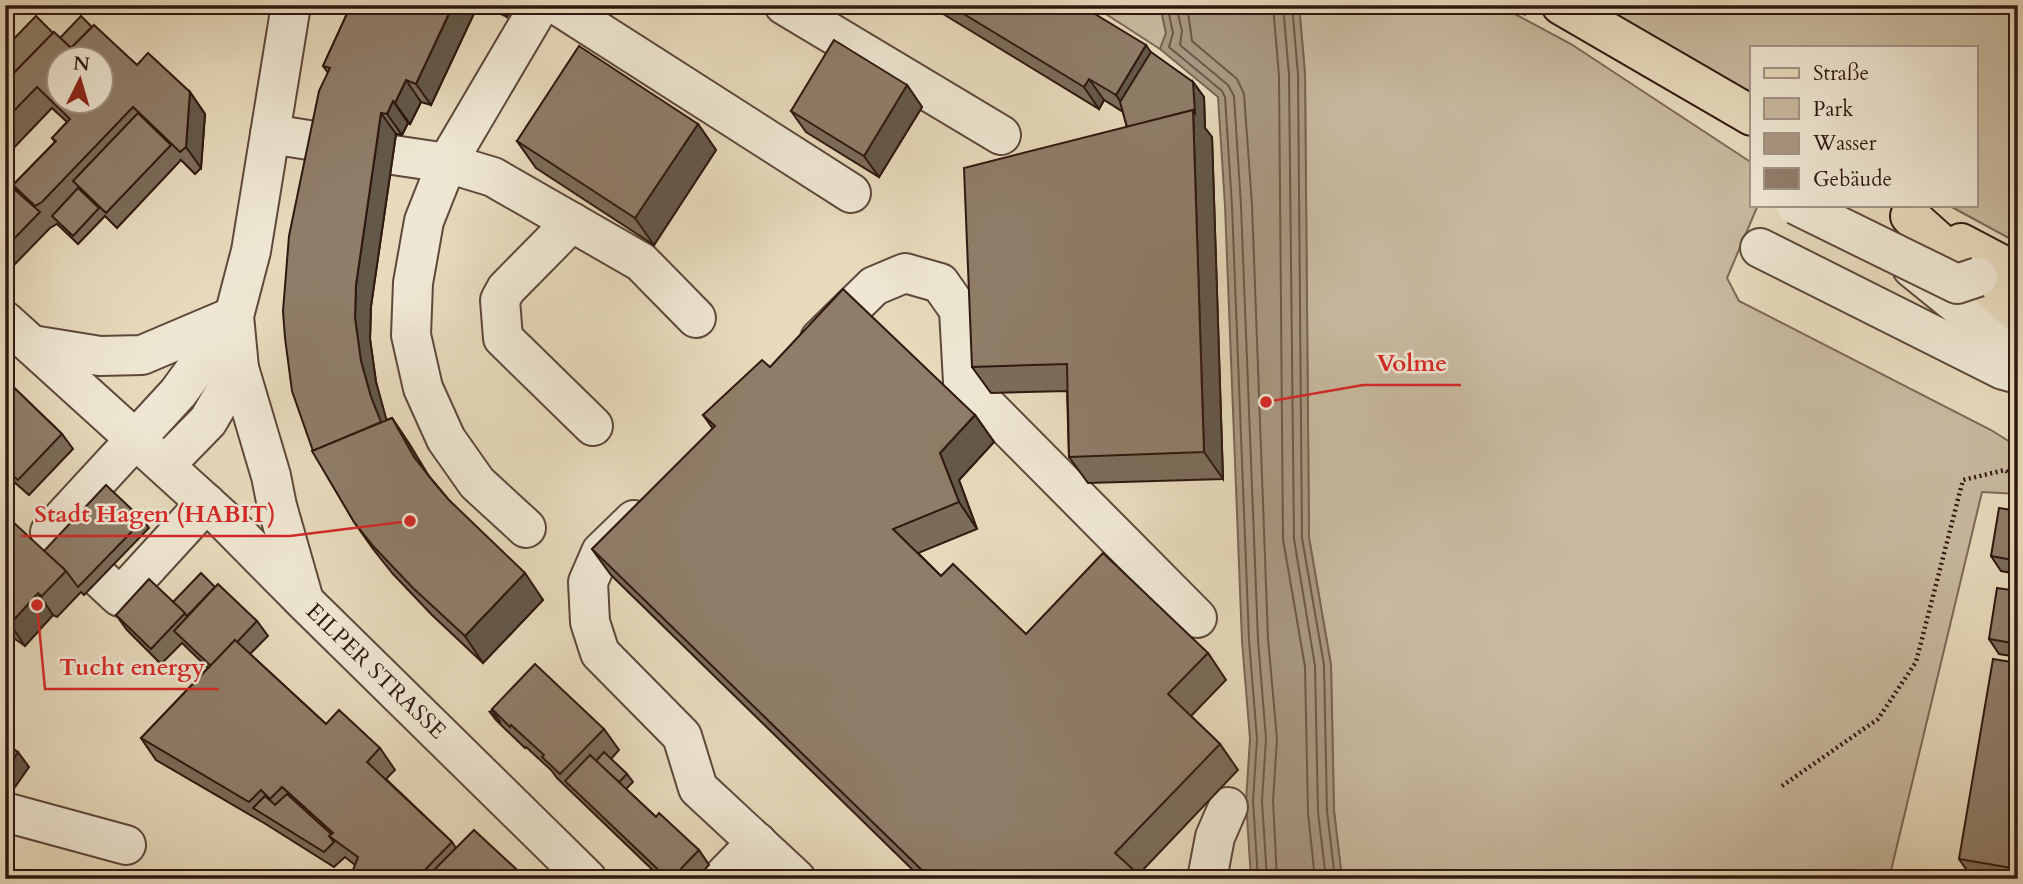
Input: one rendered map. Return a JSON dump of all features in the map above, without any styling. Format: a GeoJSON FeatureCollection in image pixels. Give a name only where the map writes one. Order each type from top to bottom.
{"type":"FeatureCollection","features":[{"type":"Feature","properties":{"kind":"main road"},"geometry":{"type":"LineString","coordinates":[[1561,5],[1750,115]]}},
{"type":"Feature","properties":{"kind":"main road"},"geometry":{"type":"LineString","coordinates":[[1901,210],[2018,313]]}},
{"type":"Feature","properties":{"kind":"main road"},"geometry":{"type":"LineString","coordinates":[[1901,210],[2018,274]]}},
{"type":"Feature","properties":{"kind":"street"},"geometry":{"type":"LineString","coordinates":[[291,5],[251,251],[234,316],[239,368],[305,602]]}},
{"type":"Feature","properties":{"kind":"street"},"geometry":{"type":"LineString","coordinates":[[526,528],[477,483],[446,439],[423,388],[411,335],[413,283],[424,221],[447,163],[540,5]]}},
{"type":"Feature","properties":{"kind":"street"},"geometry":{"type":"LineString","coordinates":[[557,5],[850,193]]}},
{"type":"Feature","properties":{"kind":"street"},"geometry":{"type":"LineString","coordinates":[[784,5],[1001,135]]}},
{"type":"Feature","properties":{"kind":"street"},"geometry":{"type":"LineString","coordinates":[[270,134],[328,143]]}},
{"type":"Feature","properties":{"kind":"street"},"geometry":{"type":"LineString","coordinates":[[393,155],[447,163],[493,177],[641,262],[696,318]]}},
{"type":"Feature","properties":{"kind":"street"},"geometry":{"type":"LineString","coordinates":[[1798,206],[1957,284],[1978,277]]}},
{"type":"Feature","properties":{"kind":"street"},"geometry":{"type":"LineString","coordinates":[[572,222],[506,289],[500,300],[503,338],[593,426]]}},
{"type":"Feature","properties":{"kind":"street"},"geometry":{"type":"LineString","coordinates":[[1878,241],[2018,354]]}},
{"type":"Feature","properties":{"kind":"street"},"geometry":{"type":"LineString","coordinates":[[1760,248],[2003,370],[2018,374]]}},
{"type":"Feature","properties":{"kind":"street"},"geometry":{"type":"LineString","coordinates":[[796,362],[874,286],[905,273],[940,283],[959,310],[963,383],[1197,618]]}},
{"type":"Feature","properties":{"kind":"street"},"geometry":{"type":"LineString","coordinates":[[19,333],[100,356],[142,355],[234,316]]}},
{"type":"Feature","properties":{"kind":"street"},"geometry":{"type":"LineString","coordinates":[[80,499],[178,393],[234,316]]}},
{"type":"Feature","properties":{"kind":"street","name":"EILPER STRASSE"},"geometry":{"type":"LineString","coordinates":[[19,333],[206,503],[587,879]]}},
{"type":"Feature","properties":{"kind":"street"},"geometry":{"type":"LineString","coordinates":[[165,465],[208,421],[239,368]]}},
{"type":"Feature","properties":{"kind":"street"},"geometry":{"type":"LineString","coordinates":[[659,495],[601,552],[588,582],[590,622],[600,653],[682,736],[698,788],[796,879]]}},
{"type":"Feature","properties":{"kind":"street"},"geometry":{"type":"LineString","coordinates":[[80,499],[126,520],[150,564]]}},
{"type":"Feature","properties":{"kind":"street"},"geometry":{"type":"LineString","coordinates":[[80,499],[150,564]]}},
{"type":"Feature","properties":{"kind":"street"},"geometry":{"type":"LineString","coordinates":[[150,564],[206,503]]}},
{"type":"Feature","properties":{"kind":"street"},"geometry":{"type":"LineString","coordinates":[[1207,879],[1215,837],[1228,807]]}},
{"type":"Feature","properties":{"kind":"street"},"geometry":{"type":"LineString","coordinates":[[5,813],[126,845]]}},
{"type":"Feature","properties":{"kind":"street"},"geometry":{"type":"LineString","coordinates":[[721,879],[757,842]]}},
{"type":"Feature","properties":{"kind":"path"},"geometry":{"type":"LineString","coordinates":[[1782,786],[1878,719],[1916,662],[1963,480],[2005,470],[2018,480]]}},
{"type":"Feature","properties":{"kind":"green space"},"geometry":{"type":"Polygon","coordinates":[[[1092,5],[1160,5],[1166,33],[1160,49],[1092,5]]]}},
{"type":"Feature","properties":{"kind":"green space"},"geometry":{"type":"Polygon","coordinates":[[[1299,5],[1498,5],[1571,44],[1750,162],[1750,206],[1758,206],[1727,278],[1739,301],[1991,430],[2018,447],[2018,494],[1982,492],[1889,879],[1342,879],[1334,811],[1331,665],[1309,538],[1305,74],[1299,5]]]}},
{"type":"Feature","properties":{"kind":"green space"},"geometry":{"type":"Polygon","coordinates":[[[1587,5],[2018,5],[2018,243],[1950,206],[1978,206],[1978,46],[1750,46],[1750,96],[1587,5]]]}},
{"type":"Feature","properties":{"kind":"water"},"geometry":{"type":"Polygon","coordinates":[[[1160,5],[1299,5],[1305,74],[1309,538],[1331,665],[1334,811],[1342,879],[1251,879],[1246,801],[1250,739],[1242,641],[1225,206],[1218,97],[1160,49],[1166,33],[1160,5]]]}},
{"type":"Feature","properties":{"kind":"building"},"geometry":{"type":"Polygon","coordinates":[[[351,5],[453,5],[416,84],[406,80],[387,114],[381,113],[356,285],[355,318],[361,361],[381,422],[313,451],[292,391],[285,338],[283,311],[289,236],[319,91],[330,68],[323,66],[351,5]]]}},
{"type":"Feature","properties":{"kind":"building"},"geometry":{"type":"Polygon","coordinates":[[[949,5],[1080,5],[1146,45],[1116,95],[1089,79],[1084,87],[949,5]]]}},
{"type":"Feature","properties":{"kind":"building"},"geometry":{"type":"Polygon","coordinates":[[[36,16],[53,33],[5,82],[5,48],[36,16]]]}},
{"type":"Feature","properties":{"kind":"building"},"geometry":{"type":"Polygon","coordinates":[[[81,16],[92,27],[73,46],[69,46],[60,38],[81,16]]]}},
{"type":"Feature","properties":{"kind":"building"},"geometry":{"type":"Polygon","coordinates":[[[94,25],[137,65],[148,53],[190,92],[186,147],[180,152],[133,107],[42,202],[35,206],[13,185],[56,141],[52,138],[70,119],[67,116],[116,116],[116,46],[73,46],[94,25]]]}},
{"type":"Feature","properties":{"kind":"building"},"geometry":{"type":"Polygon","coordinates":[[[54,32],[69,46],[46,46],[46,96],[37,87],[5,120],[5,82],[54,32]]]}},
{"type":"Feature","properties":{"kind":"building"},"geometry":{"type":"Polygon","coordinates":[[[834,40],[907,85],[864,156],[791,111],[834,40]]]}},
{"type":"Feature","properties":{"kind":"building"},"geometry":{"type":"Polygon","coordinates":[[[579,46],[698,124],[635,218],[517,141],[579,46]]]}},
{"type":"Feature","properties":{"kind":"building"},"geometry":{"type":"Polygon","coordinates":[[[1151,52],[1193,82],[1195,113],[1193,110],[1127,127],[1120,102],[1151,52]]]}},
{"type":"Feature","properties":{"kind":"building"},"geometry":{"type":"Polygon","coordinates":[[[1193,110],[1204,452],[1069,457],[1067,364],[972,367],[964,168],[1193,110]]]}},
{"type":"Feature","properties":{"kind":"building"},"geometry":{"type":"Polygon","coordinates":[[[138,113],[171,145],[106,213],[73,181],[138,113]]]}},
{"type":"Feature","properties":{"kind":"building"},"geometry":{"type":"Polygon","coordinates":[[[5,181],[40,212],[5,248],[5,181]]]}},
{"type":"Feature","properties":{"kind":"building"},"geometry":{"type":"Polygon","coordinates":[[[78,188],[99,208],[73,236],[52,216],[78,188]]]}},
{"type":"Feature","properties":{"kind":"building"},"geometry":{"type":"Polygon","coordinates":[[[843,289],[975,415],[940,453],[959,502],[893,529],[941,576],[953,564],[1026,634],[1103,553],[1208,653],[1168,694],[1220,744],[1115,853],[1137,873],[1135,879],[931,879],[592,549],[715,426],[703,415],[762,360],[770,367],[843,289]]]}},
{"type":"Feature","properties":{"kind":"building"},"geometry":{"type":"Polygon","coordinates":[[[5,379],[62,434],[18,480],[5,469],[5,379]]]}},
{"type":"Feature","properties":{"kind":"building"},"geometry":{"type":"Polygon","coordinates":[[[392,418],[414,457],[448,499],[525,573],[465,636],[374,547],[354,522],[312,451],[392,418]]]}},
{"type":"Feature","properties":{"kind":"building"},"geometry":{"type":"Polygon","coordinates":[[[106,485],[143,520],[78,587],[66,571],[44,551],[106,485]]]}},
{"type":"Feature","properties":{"kind":"building"},"geometry":{"type":"Polygon","coordinates":[[[1999,508],[2018,511],[2018,561],[1991,556],[1999,508]]]}},
{"type":"Feature","properties":{"kind":"building"},"geometry":{"type":"Polygon","coordinates":[[[13,522],[66,571],[42,596],[38,593],[10,624],[5,621],[5,523],[9,527],[13,522]]]}},
{"type":"Feature","properties":{"kind":"building"},"geometry":{"type":"Polygon","coordinates":[[[201,573],[215,587],[187,616],[173,602],[201,573]]]}},
{"type":"Feature","properties":{"kind":"building"},"geometry":{"type":"Polygon","coordinates":[[[149,579],[185,613],[151,649],[116,615],[149,579]]]}},
{"type":"Feature","properties":{"kind":"building"},"geometry":{"type":"Polygon","coordinates":[[[218,584],[257,621],[211,666],[174,631],[218,584]]]}},
{"type":"Feature","properties":{"kind":"building"},"geometry":{"type":"Polygon","coordinates":[[[1997,588],[2018,591],[2018,644],[1989,639],[1997,588]]]}},
{"type":"Feature","properties":{"kind":"building"},"geometry":{"type":"Polygon","coordinates":[[[235,640],[326,724],[339,710],[380,748],[367,762],[452,842],[416,879],[368,879],[352,873],[358,857],[329,836],[333,833],[282,787],[270,799],[261,790],[249,802],[141,738],[235,640]]]}},
{"type":"Feature","properties":{"kind":"building"},"geometry":{"type":"Polygon","coordinates":[[[1993,659],[2018,663],[2018,837],[2012,868],[1959,859],[1993,659]]]}},
{"type":"Feature","properties":{"kind":"building"},"geometry":{"type":"Polygon","coordinates":[[[535,664],[604,729],[560,774],[542,757],[544,755],[492,709],[535,664]]]}},
{"type":"Feature","properties":{"kind":"building"},"geometry":{"type":"Polygon","coordinates":[[[5,743],[18,752],[5,771],[5,743]]]}},
{"type":"Feature","properties":{"kind":"building"},"geometry":{"type":"Polygon","coordinates":[[[604,752],[627,774],[619,782],[596,761],[604,752]]]}},
{"type":"Feature","properties":{"kind":"building"},"geometry":{"type":"Polygon","coordinates":[[[590,755],[656,817],[659,813],[699,850],[671,879],[565,781],[590,755]]]}},
{"type":"Feature","properties":{"kind":"building"},"geometry":{"type":"Polygon","coordinates":[[[287,794],[331,834],[329,836],[334,842],[324,852],[253,808],[265,796],[275,805],[287,794]]]}},
{"type":"Feature","properties":{"kind":"building"},"geometry":{"type":"Polygon","coordinates":[[[474,830],[527,879],[425,879],[474,830]]]}},
{"type":"Feature","properties":{"kind":"building"},"geometry":{"type":"Polygon","coordinates":[[[721,873],[727,879],[716,879],[721,873]]]}},
{"type":"Feature","properties":{"kind":"place","name":"Volme"},"geometry":{"type":"Point","coordinates":[1266,402]}},
{"type":"Feature","properties":{"kind":"place","name":"Stadt Hagen (HABIT)"},"geometry":{"type":"Point","coordinates":[410,521]}},
{"type":"Feature","properties":{"kind":"place","name":"Tucht energy"},"geometry":{"type":"Point","coordinates":[37,605]}}]}
